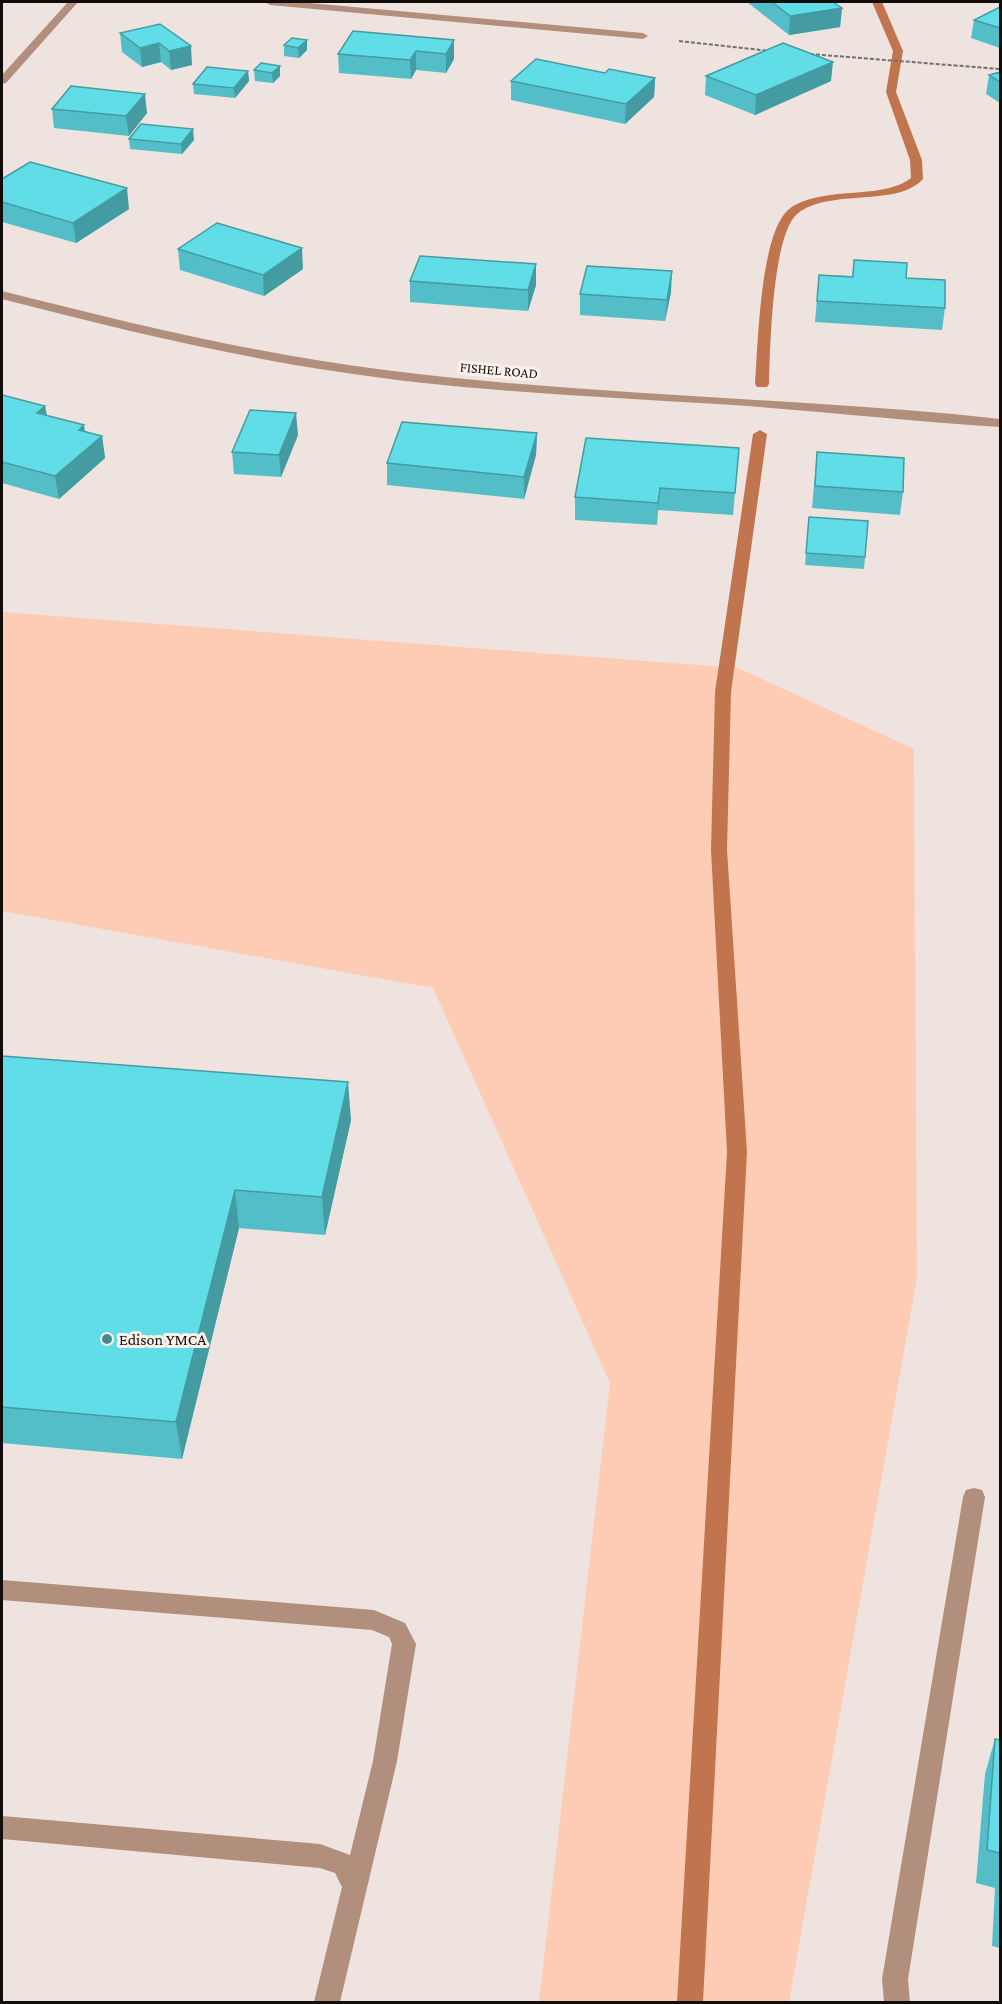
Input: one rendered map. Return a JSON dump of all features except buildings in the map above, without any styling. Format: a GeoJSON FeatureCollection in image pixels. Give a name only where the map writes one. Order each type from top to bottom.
{"type":"FeatureCollection","features":[{"type":"Feature","properties":{"kind":"street"},"geometry":{"type":"LineString","coordinates":[[2,81],[73,2]]}},
{"type":"Feature","properties":{"kind":"street"},"geometry":{"type":"LineString","coordinates":[[270,2],[643,36]]}},
{"type":"Feature","properties":{"kind":"street","name":"FISHEL ROAD"},"geometry":{"type":"LineString","coordinates":[[2,295],[143,332],[244,354],[384,374],[518,387],[894,412],[1000,423]]}},
{"type":"Feature","properties":{"kind":"street"},"geometry":{"type":"LineString","coordinates":[[897,2002],[895,1979],[974,1497]]}},
{"type":"Feature","properties":{"kind":"street"},"geometry":{"type":"LineString","coordinates":[[2,1590],[374,1620],[397,1630],[404,1644],[385,1761],[327,2002]]}},
{"type":"Feature","properties":{"kind":"street"},"geometry":{"type":"LineString","coordinates":[[2,1827],[320,1856],[343,1864],[354,1883]]}},
{"type":"Feature","properties":{"kind":"path"},"geometry":{"type":"LineString","coordinates":[[643,36],[776,51]]}},
{"type":"Feature","properties":{"kind":"path"},"geometry":{"type":"LineString","coordinates":[[799,53],[925,65],[1000,69]]}},
{"type":"Feature","properties":{"kind":"shaded area"},"geometry":{"type":"Polygon","coordinates":[[[2,612],[738,668],[914,749],[917,1278],[789,2002],[539,2002],[610,1383],[433,988],[2,911],[2,612]]]}},
{"type":"Feature","properties":{"kind":"waterway"},"geometry":{"type":"LineString","coordinates":[[762,384],[772,268],[783,225],[791,213],[806,204],[822,200],[897,190],[917,179],[916,160],[891,92],[898,51],[877,2]]}},
{"type":"Feature","properties":{"kind":"waterway"},"geometry":{"type":"LineString","coordinates":[[690,2002],[737,1152],[719,850],[723,692],[760,434]]}},
{"type":"Feature","properties":{"kind":"place","name":"Edison YMCA"},"geometry":{"type":"Point","coordinates":[107,1339]}}]}
